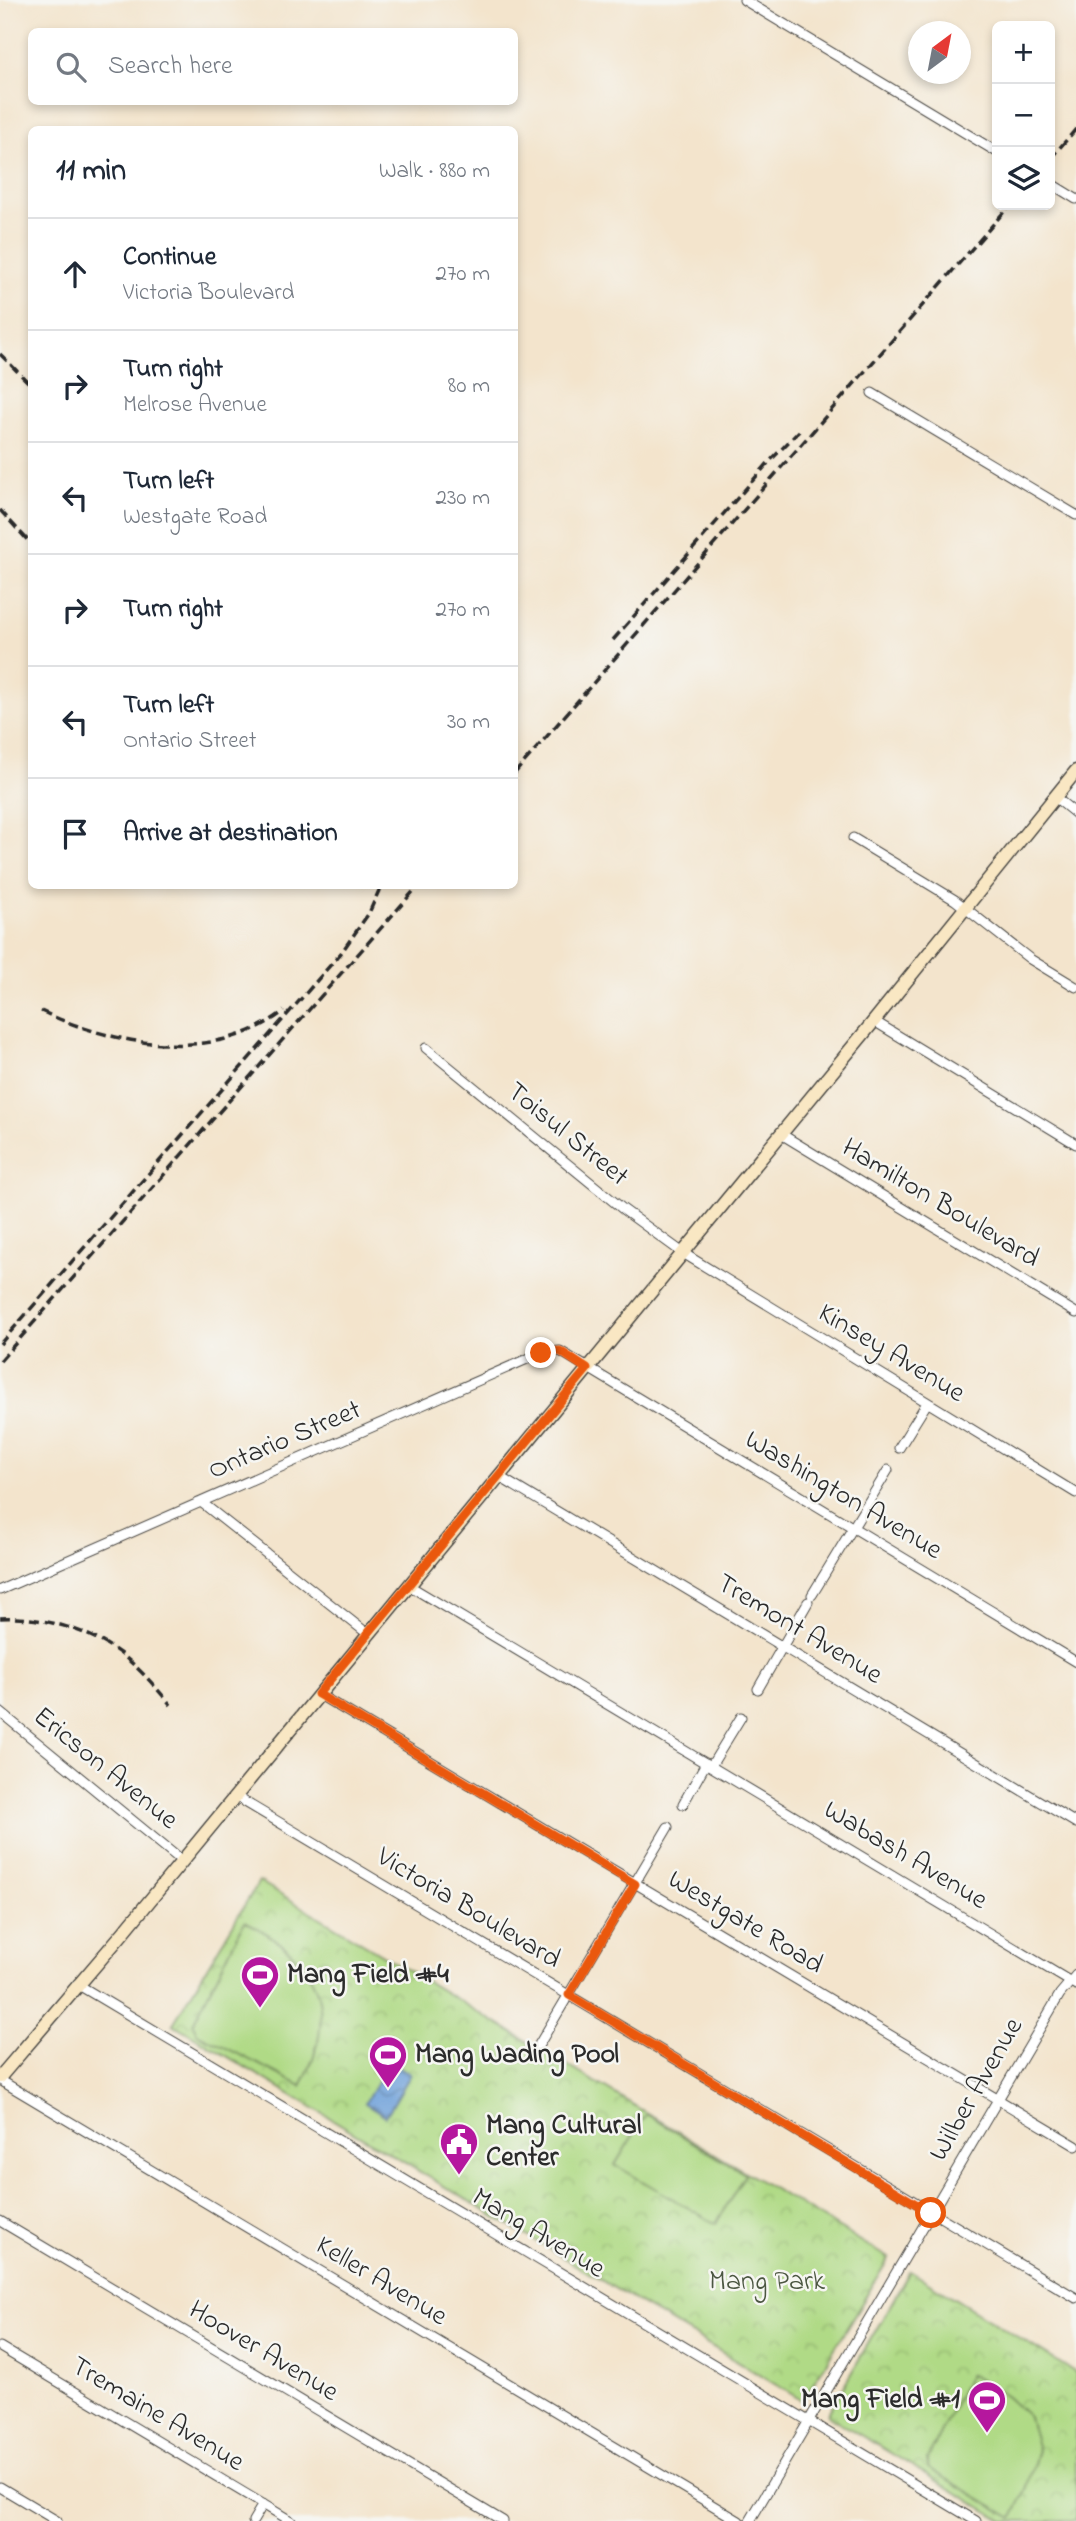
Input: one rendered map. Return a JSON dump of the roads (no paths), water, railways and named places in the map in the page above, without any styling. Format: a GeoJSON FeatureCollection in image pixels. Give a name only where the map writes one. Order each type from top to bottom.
{"type":"FeatureCollection","features":[{"type":"Feature","properties":{"kind":"main road"},"geometry":{"type":"LineString","coordinates":[[0,2079],[874,1021],[1076,771]]}},
{"type":"Feature","properties":{"kind":"street"},"geometry":{"type":"LineString","coordinates":[[744,0],[992,149]]}},
{"type":"Feature","properties":{"kind":"street"},"geometry":{"type":"LineString","coordinates":[[1055,186],[1076,199]]}},
{"type":"Feature","properties":{"kind":"street"},"geometry":{"type":"LineString","coordinates":[[872,393],[1076,515]]}},
{"type":"Feature","properties":{"kind":"street"},"geometry":{"type":"LineString","coordinates":[[1055,797],[1076,814]]}},
{"type":"Feature","properties":{"kind":"street"},"geometry":{"type":"LineString","coordinates":[[853,838],[965,908],[1030,960],[1076,987]]}},
{"type":"Feature","properties":{"kind":"street"},"geometry":{"type":"LineString","coordinates":[[874,1021],[1076,1144]]}},
{"type":"Feature","properties":{"kind":"street","name":"Toisul Street"},"geometry":{"type":"LineString","coordinates":[[426,1048],[624,1210],[682,1253]]}},
{"type":"Feature","properties":{"kind":"street","name":"Hamilton Boulevard"},"geometry":{"type":"LineString","coordinates":[[781,1134],[1076,1313]]}},
{"type":"Feature","properties":{"kind":"street","name":"Kinsey Avenue"},"geometry":{"type":"LineString","coordinates":[[682,1253],[1076,1493]]}},
{"type":"Feature","properties":{"kind":"street","name":"Ontario Street"},"geometry":{"type":"LineString","coordinates":[[0,1590],[541,1353],[560,1351],[587,1369]]}},
{"type":"Feature","properties":{"kind":"street","name":"Washington Avenue"},"geometry":{"type":"LineString","coordinates":[[587,1369],[1076,1662]]}},
{"type":"Feature","properties":{"kind":"street"},"geometry":{"type":"LineString","coordinates":[[899,1448],[927,1403]]}},
{"type":"Feature","properties":{"kind":"street"},"geometry":{"type":"LineString","coordinates":[[758,1689],[888,1470]]}},
{"type":"Feature","properties":{"kind":"street","name":"Tremont Avenue"},"geometry":{"type":"LineString","coordinates":[[498,1476],[1076,1823]]}},
{"type":"Feature","properties":{"kind":"street"},"geometry":{"type":"LineString","coordinates":[[201,1502],[368,1634]]}},
{"type":"Feature","properties":{"kind":"street","name":"Wabash Avenue"},"geometry":{"type":"LineString","coordinates":[[408,1585],[1074,1980]]}},
{"type":"Feature","properties":{"kind":"street","name":"Westgate Road"},"geometry":{"type":"LineString","coordinates":[[318,1694],[1076,2146]]}},
{"type":"Feature","properties":{"kind":"street","name":"Ericson Avenue"},"geometry":{"type":"LineString","coordinates":[[0,1712],[182,1861]]}},
{"type":"Feature","properties":{"kind":"street"},"geometry":{"type":"LineString","coordinates":[[683,1804],[741,1717]]}},
{"type":"Feature","properties":{"kind":"street","name":"Victoria Boulevard"},"geometry":{"type":"LineString","coordinates":[[234,1796],[1076,2298]]}},
{"type":"Feature","properties":{"kind":"street"},"geometry":{"type":"LineString","coordinates":[[537,2048],[668,1827]]}},
{"type":"Feature","properties":{"kind":"street","name":"Wilber Avenue"},"geometry":{"type":"LineString","coordinates":[[750,2521],[1060,1994],[1074,1980]]}},
{"type":"Feature","properties":{"kind":"street","name":"Mang Avenue"},"geometry":{"type":"LineString","coordinates":[[77,1984],[976,2521]]}},
{"type":"Feature","properties":{"kind":"street","name":"Keller Avenue"},"geometry":{"type":"LineString","coordinates":[[0,2079],[739,2521]]}},
{"type":"Feature","properties":{"kind":"street","name":"Hoover Avenue"},"geometry":{"type":"LineString","coordinates":[[0,2221],[503,2521]]}},
{"type":"Feature","properties":{"kind":"street","name":"Tremaine Avenue"},"geometry":{"type":"LineString","coordinates":[[0,2347],[291,2521]]}},
{"type":"Feature","properties":{"kind":"street"},"geometry":{"type":"LineString","coordinates":[[0,2487],[57,2521]]}},
{"type":"Feature","properties":{"kind":"street"},"geometry":{"type":"LineString","coordinates":[[253,2521],[263,2504]]}},
{"type":"Feature","properties":{"kind":"water","name":"Mang Wading Pool"},"geometry":{"type":"Polygon","coordinates":[[[390,2061],[411,2074],[386,2116],[365,2103],[390,2061]]]}},
{"type":"Feature","properties":{"kind":"railway"},"geometry":{"type":"LineString","coordinates":[[1055,153],[1076,129]]}},
{"type":"Feature","properties":{"kind":"railway"},"geometry":{"type":"LineString","coordinates":[[518,769],[1006,210]]}},
{"type":"Feature","properties":{"kind":"railway"},"geometry":{"type":"LineString","coordinates":[[0,354],[28,382]]}},
{"type":"Feature","properties":{"kind":"railway"},"geometry":{"type":"LineString","coordinates":[[613,640],[802,428]]}},
{"type":"Feature","properties":{"kind":"railway"},"geometry":{"type":"LineString","coordinates":[[0,510],[28,541]]}},
{"type":"Feature","properties":{"kind":"railway"},"geometry":{"type":"LineString","coordinates":[[0,1344],[341,953],[369,913],[380,889]]}},
{"type":"Feature","properties":{"kind":"railway"},"geometry":{"type":"LineString","coordinates":[[0,1361],[415,889]]}},
{"type":"Feature","properties":{"kind":"railway"},"geometry":{"type":"LineString","coordinates":[[41,1011],[100,1033],[164,1044],[196,1044],[227,1039],[257,1028],[284,1011]]}},
{"type":"Feature","properties":{"kind":"railway"},"geometry":{"type":"LineString","coordinates":[[0,1618],[54,1623],[105,1643],[134,1665],[171,1705]]}},
{"type":"Feature","properties":{"kind":"place","name":"Mang Field #4"},"geometry":{"type":"Point","coordinates":[260,2009]}},
{"type":"Feature","properties":{"kind":"place","name":"Mang Wading Pool"},"geometry":{"type":"Point","coordinates":[388,2089]}},
{"type":"Feature","properties":{"kind":"place","name":"Mang Cultural Center"},"geometry":{"type":"Point","coordinates":[459,2176]}},
{"type":"Feature","properties":{"kind":"place","name":"Mang Field #1"},"geometry":{"type":"Point","coordinates":[987,2434]}},
{"type":"Feature","properties":{"kind":"park label","name":"Mang Park"},"geometry":{"type":"Point","coordinates":[767,2282]}}]}
